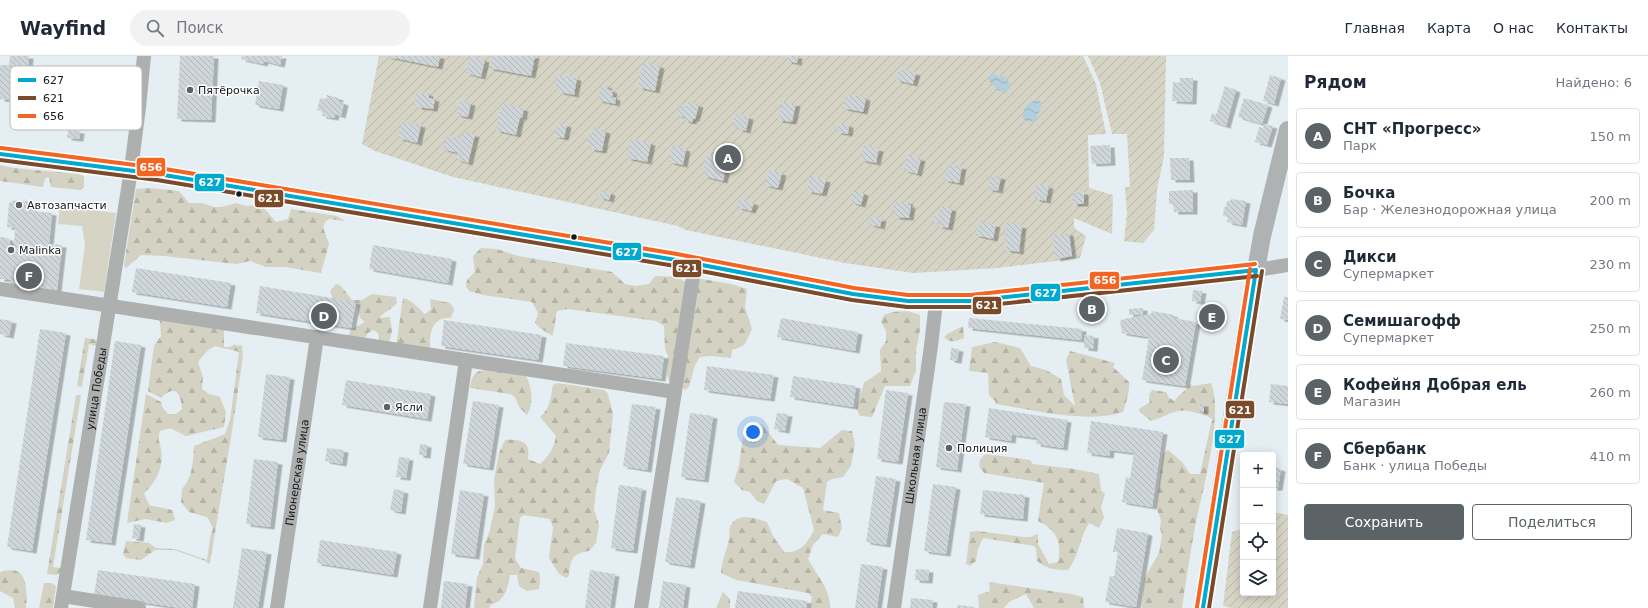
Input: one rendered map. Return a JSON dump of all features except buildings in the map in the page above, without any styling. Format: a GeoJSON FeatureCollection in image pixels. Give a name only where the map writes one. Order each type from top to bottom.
{"type":"FeatureCollection","features":[{"type":"Feature","properties":{"kind":"main road"},"geometry":{"type":"LineString","coordinates":[[1203,608],[1232,417],[1262,236],[1288,130]]}},
{"type":"Feature","properties":{"kind":"main road"},"geometry":{"type":"LineString","coordinates":[[0,154],[131,170],[695,264],[853,294],[908,301],[970,301],[1256,270]]}},
{"type":"Feature","properties":{"kind":"street","name":"улица Победы"},"geometry":{"type":"LineString","coordinates":[[142,76],[144,56]]}},
{"type":"Feature","properties":{"kind":"street","name":"улица Победы"},"geometry":{"type":"LineString","coordinates":[[62,602],[136,130]]}},
{"type":"Feature","properties":{"kind":"street"},"geometry":{"type":"LineString","coordinates":[[641,608],[695,264]]}},
{"type":"Feature","properties":{"kind":"street"},"geometry":{"type":"LineString","coordinates":[[1256,270],[1288,265]]}},
{"type":"Feature","properties":{"kind":"street"},"geometry":{"type":"LineString","coordinates":[[0,289],[675,392]]}},
{"type":"Feature","properties":{"kind":"street","name":"Школьная улица"},"geometry":{"type":"LineString","coordinates":[[894,608],[930,356],[936,302]]}},
{"type":"Feature","properties":{"kind":"street","name":"Пионерская улица"},"geometry":{"type":"LineString","coordinates":[[277,608],[317,337]]}},
{"type":"Feature","properties":{"kind":"street"},"geometry":{"type":"LineString","coordinates":[[430,608],[466,360]]}},
{"type":"Feature","properties":{"kind":"street"},"geometry":{"type":"LineString","coordinates":[[62,602],[139,608]]}},
{"type":"Feature","properties":{"kind":"shaded area"},"geometry":{"type":"Polygon","coordinates":[[[379,56],[1083,56],[1096,84],[1106,134],[1088,135],[1089,188],[1113,195],[1112,234],[1074,218],[1074,228],[1086,236],[1080,258],[997,268],[914,273],[845,263],[686,230],[678,226],[453,177],[375,151],[362,144],[379,56]]]}},
{"type":"Feature","properties":{"kind":"shaded area"},"geometry":{"type":"Polygon","coordinates":[[[1088,56],[1166,56],[1164,156],[1157,190],[1154,230],[1143,243],[1124,241],[1127,213],[1125,187],[1130,187],[1127,134],[1112,134],[1100,83],[1088,56]]]}},
{"type":"Feature","properties":{"kind":"shaded area"},"geometry":{"type":"Polygon","coordinates":[[[60,206],[116,213],[104,292],[79,289],[85,245],[82,226],[58,224],[60,206]]]}},
{"type":"Feature","properties":{"kind":"shaded area"},"geometry":{"type":"Polygon","coordinates":[[[1276,513],[1288,515],[1288,608],[1232,608],[1223,606],[1232,532],[1240,529],[1240,596],[1276,596],[1276,513]]]}},
{"type":"Feature","properties":{"kind":"green space"},"geometry":{"type":"Polygon","coordinates":[[[0,165],[14,168],[78,174],[84,176],[84,187],[80,190],[51,187],[49,177],[45,178],[43,187],[0,181],[0,165]]]}},
{"type":"Feature","properties":{"kind":"green space"},"geometry":{"type":"Polygon","coordinates":[[[151,188],[179,191],[189,203],[202,203],[214,207],[221,207],[236,203],[246,206],[257,205],[263,207],[276,222],[288,219],[291,209],[337,216],[345,221],[329,219],[323,227],[329,244],[321,273],[285,267],[266,267],[250,261],[236,264],[141,255],[126,268],[124,265],[136,189],[151,188]]]}},
{"type":"Feature","properties":{"kind":"green space"},"geometry":{"type":"Polygon","coordinates":[[[481,248],[497,249],[518,256],[612,272],[625,284],[636,286],[649,284],[655,276],[679,277],[687,284],[673,376],[669,381],[667,375],[668,356],[665,349],[664,326],[656,321],[568,309],[557,311],[552,336],[535,323],[538,313],[532,302],[483,295],[469,291],[466,286],[467,280],[475,272],[473,256],[481,248]]]}},
{"type":"Feature","properties":{"kind":"green space"},"geometry":{"type":"Polygon","coordinates":[[[702,279],[731,284],[747,289],[745,307],[752,329],[743,346],[732,350],[731,358],[710,356],[700,357],[695,365],[689,387],[685,390],[682,387],[698,280],[702,279]]]}},
{"type":"Feature","properties":{"kind":"green space"},"geometry":{"type":"Polygon","coordinates":[[[336,284],[341,286],[352,300],[362,300],[372,294],[396,297],[397,303],[379,318],[390,317],[392,331],[389,343],[380,343],[378,333],[373,330],[368,333],[363,342],[347,339],[351,329],[365,322],[360,318],[357,306],[333,300],[330,291],[336,284]]]}},
{"type":"Feature","properties":{"kind":"green space"},"geometry":{"type":"Polygon","coordinates":[[[403,298],[412,302],[425,314],[431,309],[430,299],[450,303],[454,309],[451,318],[439,320],[432,329],[430,340],[431,352],[396,347],[403,298]]]}},
{"type":"Feature","properties":{"kind":"green space"},"geometry":{"type":"Polygon","coordinates":[[[908,311],[920,315],[920,330],[916,350],[916,370],[910,386],[885,386],[872,417],[860,416],[856,408],[864,383],[881,371],[880,350],[886,341],[886,331],[881,322],[884,315],[892,312],[908,311]]]}},
{"type":"Feature","properties":{"kind":"green space"},"geometry":{"type":"Polygon","coordinates":[[[158,318],[224,328],[224,347],[230,347],[235,344],[237,346],[242,345],[243,356],[232,431],[210,563],[208,564],[206,561],[174,550],[155,550],[141,560],[126,558],[123,554],[126,541],[149,543],[156,548],[175,549],[207,560],[213,528],[207,517],[189,512],[181,502],[182,489],[190,474],[193,463],[194,446],[225,434],[230,420],[239,352],[215,346],[208,350],[198,362],[203,377],[202,389],[209,394],[220,397],[226,412],[224,427],[186,436],[170,428],[160,431],[159,439],[162,456],[160,468],[152,484],[144,493],[149,505],[172,510],[175,520],[167,523],[145,519],[127,523],[146,394],[161,402],[163,408],[168,414],[176,414],[182,409],[179,395],[176,392],[170,392],[161,398],[148,391],[154,346],[161,336],[160,322],[158,318]]]}},
{"type":"Feature","properties":{"kind":"green space"},"geometry":{"type":"Polygon","coordinates":[[[963,326],[964,338],[956,341],[949,341],[944,337],[947,334],[963,326]]]}},
{"type":"Feature","properties":{"kind":"green space"},"geometry":{"type":"Polygon","coordinates":[[[85,338],[94,339],[97,343],[96,346],[89,344],[82,387],[77,386],[85,338]]]}},
{"type":"Feature","properties":{"kind":"green space"},"geometry":{"type":"Polygon","coordinates":[[[995,342],[1020,348],[1031,366],[1046,370],[1061,379],[1064,395],[1075,406],[1066,360],[1070,351],[1115,363],[1113,367],[1129,382],[1123,412],[1092,417],[1059,415],[995,404],[996,402],[989,395],[988,373],[969,371],[972,347],[995,342]]]}},
{"type":"Feature","properties":{"kind":"green space"},"geometry":{"type":"Polygon","coordinates":[[[494,369],[526,376],[530,385],[531,396],[531,406],[527,415],[519,407],[515,397],[510,394],[470,388],[473,377],[477,372],[494,369]]]}},
{"type":"Feature","properties":{"kind":"green space"},"geometry":{"type":"Polygon","coordinates":[[[557,383],[604,390],[608,394],[613,414],[609,453],[600,470],[596,489],[594,509],[599,525],[596,543],[589,551],[583,552],[573,558],[569,576],[566,578],[559,574],[549,558],[553,527],[550,519],[523,515],[520,518],[515,558],[521,568],[539,572],[539,589],[527,591],[519,586],[517,575],[510,575],[506,592],[500,600],[491,605],[489,608],[474,608],[477,577],[483,564],[484,545],[490,530],[495,506],[494,480],[499,453],[505,440],[524,442],[528,448],[528,459],[540,464],[551,452],[556,436],[540,417],[544,414],[548,406],[553,385],[557,383]]]}},
{"type":"Feature","properties":{"kind":"green space"},"geometry":{"type":"Polygon","coordinates":[[[1211,383],[1215,414],[1213,433],[1207,474],[1193,537],[1182,608],[1142,608],[1144,579],[1159,553],[1162,535],[1160,528],[1161,520],[1156,507],[1163,454],[1168,450],[1183,463],[1190,474],[1200,474],[1212,419],[1205,415],[1184,410],[1174,412],[1151,421],[1141,413],[1139,409],[1150,402],[1149,395],[1152,390],[1166,392],[1169,398],[1175,401],[1190,384],[1193,386],[1211,383]]]}},
{"type":"Feature","properties":{"kind":"green space"},"geometry":{"type":"Polygon","coordinates":[[[76,395],[81,395],[53,567],[61,568],[60,573],[57,575],[47,574],[76,395]]]}},
{"type":"Feature","properties":{"kind":"green space"},"geometry":{"type":"Polygon","coordinates":[[[762,424],[778,445],[820,448],[842,430],[852,431],[855,444],[851,466],[843,477],[832,479],[827,482],[823,510],[839,513],[842,528],[838,537],[823,534],[813,545],[808,559],[826,589],[830,601],[830,608],[810,608],[812,597],[808,593],[736,580],[721,573],[729,539],[730,527],[737,519],[747,517],[767,522],[773,536],[785,553],[800,549],[814,530],[803,488],[787,479],[776,481],[764,504],[757,501],[750,492],[742,490],[734,482],[739,465],[743,437],[751,426],[762,424]]]}},
{"type":"Feature","properties":{"kind":"green space"},"geometry":{"type":"Polygon","coordinates":[[[987,454],[1030,460],[1033,464],[1075,469],[1099,474],[1101,490],[1105,494],[1101,507],[1104,517],[1099,528],[1089,523],[1075,558],[1068,570],[1059,570],[1041,564],[1037,561],[1036,549],[1034,546],[983,538],[978,549],[976,561],[970,566],[966,564],[970,532],[977,531],[1024,537],[1030,537],[1038,534],[1038,544],[1049,564],[1058,562],[1059,548],[1057,537],[1050,528],[1038,521],[1044,483],[984,473],[979,466],[980,460],[987,454]]]}},
{"type":"Feature","properties":{"kind":"green space"},"geometry":{"type":"Polygon","coordinates":[[[2,571],[15,571],[24,578],[27,599],[26,608],[15,608],[13,598],[0,591],[0,573],[2,571]]]}},
{"type":"Feature","properties":{"kind":"green space"},"geometry":{"type":"Polygon","coordinates":[[[989,582],[1083,597],[1084,608],[1034,608],[1026,594],[1009,602],[1004,608],[979,608],[978,595],[990,591],[989,582]]]}},
{"type":"Feature","properties":{"kind":"green space"},"geometry":{"type":"Polygon","coordinates":[[[44,583],[52,583],[56,586],[53,608],[39,608],[44,583]]]}},
{"type":"Feature","properties":{"kind":"green space"},"geometry":{"type":"Polygon","coordinates":[[[723,592],[730,599],[730,608],[716,608],[723,592]]]}},
{"type":"Feature","properties":{"kind":"water"},"geometry":{"type":"Polygon","coordinates":[[[992,74],[1004,77],[1010,83],[1010,88],[1005,93],[998,90],[989,81],[989,76],[992,74]]]}},
{"type":"Feature","properties":{"kind":"water"},"geometry":{"type":"Polygon","coordinates":[[[1034,100],[1040,101],[1042,105],[1035,121],[1028,122],[1022,118],[1025,107],[1034,100]]]}},
{"type":"Feature","properties":{"kind":"transit line","name":"656"},"geometry":{"type":"LineString","coordinates":[[1,148],[159,168],[677,254],[854,288],[908,295],[970,295],[1255,264]]}},
{"type":"Feature","properties":{"kind":"transit line","name":"627"},"geometry":{"type":"LineString","coordinates":[[0,154],[158,174],[676,260],[853,294],[908,301],[970,301],[1256,270]]}},
{"type":"Feature","properties":{"kind":"transit line","name":"621"},"geometry":{"type":"LineString","coordinates":[[0,160],[157,180],[675,266],[852,300],[907,307],[971,307],[1257,276]]}},
{"type":"Feature","properties":{"kind":"transit line","name":"656"},"geometry":{"type":"LineString","coordinates":[[1197,607],[1250,269]]}},
{"type":"Feature","properties":{"kind":"transit line","name":"627"},"geometry":{"type":"LineString","coordinates":[[1203,608],[1256,270]]}},
{"type":"Feature","properties":{"kind":"transit line","name":"621"},"geometry":{"type":"LineString","coordinates":[[1209,608],[1262,271]]}},
{"type":"Feature","properties":{"kind":"place","name":"Пятёрочка"},"geometry":{"type":"Point","coordinates":[190,90]}},
{"type":"Feature","properties":{"kind":"place","name":"СНТ «Прогресс»"},"geometry":{"type":"Point","coordinates":[728,158]}},
{"type":"Feature","properties":{"kind":"place","name":"Автозапчасти"},"geometry":{"type":"Point","coordinates":[19,205]}},
{"type":"Feature","properties":{"kind":"place","name":"Malinka"},"geometry":{"type":"Point","coordinates":[11,250]}},
{"type":"Feature","properties":{"kind":"place","name":"Сбербанк"},"geometry":{"type":"Point","coordinates":[29,276]}},
{"type":"Feature","properties":{"kind":"place","name":"Бочка"},"geometry":{"type":"Point","coordinates":[1092,309]}},
{"type":"Feature","properties":{"kind":"place","name":"Семишагофф"},"geometry":{"type":"Point","coordinates":[324,316]}},
{"type":"Feature","properties":{"kind":"place","name":"Кофейня Добрая ель"},"geometry":{"type":"Point","coordinates":[1212,317]}},
{"type":"Feature","properties":{"kind":"place","name":"Дикси"},"geometry":{"type":"Point","coordinates":[1166,360]}},
{"type":"Feature","properties":{"kind":"place","name":"Ясли"},"geometry":{"type":"Point","coordinates":[387,407]}},
{"type":"Feature","properties":{"kind":"place","name":"Полиция"},"geometry":{"type":"Point","coordinates":[949,448]}}]}
